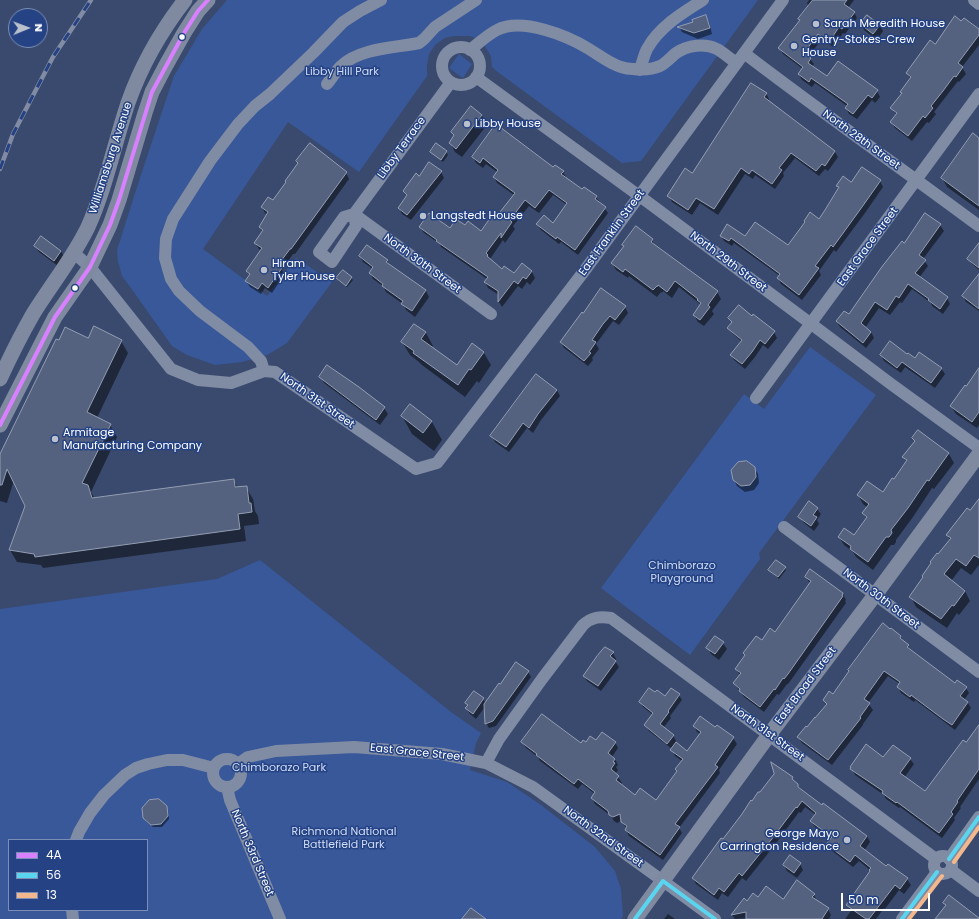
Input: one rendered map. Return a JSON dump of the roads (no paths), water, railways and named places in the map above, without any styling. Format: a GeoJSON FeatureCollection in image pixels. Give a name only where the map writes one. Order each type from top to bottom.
{"type":"FeatureCollection","features":[{"type":"Feature","properties":{"kind":"main road","name":"Williamsburg Avenue"},"geometry":{"type":"LineString","coordinates":[[0,379],[16,345],[33,315],[74,253],[88,227],[111,165],[128,103],[136,83],[166,28],[185,0]]}},
{"type":"Feature","properties":{"kind":"main road","name":"Williamsburg Avenue"},"geometry":{"type":"LineString","coordinates":[[0,425],[55,317],[90,267],[120,200],[152,92],[198,11],[208,0]]}},
{"type":"Feature","properties":{"kind":"main road","name":"East Broad Street"},"geometry":{"type":"LineString","coordinates":[[635,919],[769,735],[979,454]]}},
{"type":"Feature","properties":{"kind":"street"},"geometry":{"type":"LineString","coordinates":[[74,253],[90,267],[171,369],[198,380],[231,383],[264,371],[261,361],[248,347],[200,311],[179,291],[171,280],[165,258],[166,239],[173,219],[210,161],[238,124],[255,106],[270,94],[313,53],[343,22],[381,0]]}},
{"type":"Feature","properties":{"kind":"street"},"geometry":{"type":"LineString","coordinates":[[327,84],[340,67],[355,57],[377,50],[424,40],[435,27],[476,0]]}},
{"type":"Feature","properties":{"kind":"street"},"geometry":{"type":"LineString","coordinates":[[640,70],[647,49],[656,36],[679,15],[703,0]]}},
{"type":"Feature","properties":{"kind":"street","name":"East Franklin Street"},"geometry":{"type":"LineString","coordinates":[[437,463],[585,270],[783,0]]}},
{"type":"Feature","properties":{"kind":"street"},"geometry":{"type":"LineString","coordinates":[[974,0],[979,4]]}},
{"type":"Feature","properties":{"kind":"street"},"geometry":{"type":"LineString","coordinates":[[470,50],[498,29],[511,26],[524,26],[545,30],[564,36],[621,67],[648,70],[660,65],[689,46],[707,46],[716,49],[737,63]]}},
{"type":"Feature","properties":{"kind":"street"},"geometry":{"type":"LineString","coordinates":[[464,48],[470,50],[475,54],[480,65],[479,72],[476,77],[467,84],[461,85],[451,82],[446,78],[443,72],[443,59],[451,50],[464,48]]}},
{"type":"Feature","properties":{"kind":"street","name":"North 28th Street"},"geometry":{"type":"LineString","coordinates":[[744,53],[979,226]]}},
{"type":"Feature","properties":{"kind":"street","name":"North 29th Street"},"geometry":{"type":"LineString","coordinates":[[476,77],[979,448]]}},
{"type":"Feature","properties":{"kind":"street","name":"Libby Terrace"},"geometry":{"type":"LineString","coordinates":[[354,214],[451,82]]}},
{"type":"Feature","properties":{"kind":"street","name":"East Grace Street"},"geometry":{"type":"LineString","coordinates":[[756,398],[812,324],[979,94]]}},
{"type":"Feature","properties":{"kind":"street","name":"North 30th Street"},"geometry":{"type":"LineString","coordinates":[[354,214],[491,314]]}},
{"type":"Feature","properties":{"kind":"street","name":"North 31st Street"},"geometry":{"type":"LineString","coordinates":[[264,371],[275,372],[416,469],[437,463]]}},
{"type":"Feature","properties":{"kind":"street","name":"North 30th Street"},"geometry":{"type":"LineString","coordinates":[[784,527],[979,672]]}},
{"type":"Feature","properties":{"kind":"street","name":"North 31st Street"},"geometry":{"type":"LineString","coordinates":[[486,763],[501,737],[583,624],[588,620],[603,616],[611,618],[936,859]]}},
{"type":"Feature","properties":{"kind":"street","name":"East Grace Street"},"geometry":{"type":"LineString","coordinates":[[238,764],[248,757],[276,751],[354,748],[442,754],[486,763]]}},
{"type":"Feature","properties":{"kind":"street"},"geometry":{"type":"LineString","coordinates":[[225,759],[232,760],[238,764],[241,773],[239,780],[234,785],[221,785],[216,781],[214,768],[219,762],[225,759]]}},
{"type":"Feature","properties":{"kind":"street"},"geometry":{"type":"LineString","coordinates":[[76,839],[90,813],[104,795],[114,784],[136,768],[167,760],[183,760],[214,768]]}},
{"type":"Feature","properties":{"kind":"street","name":"North 32nd Street"},"geometry":{"type":"LineString","coordinates":[[486,763],[533,788],[715,919]]}},
{"type":"Feature","properties":{"kind":"street","name":"North 33rd Street"},"geometry":{"type":"LineString","coordinates":[[227,786],[230,800],[280,919]]}},
{"type":"Feature","properties":{"kind":"street"},"geometry":{"type":"LineString","coordinates":[[979,817],[950,864],[946,874],[940,874],[934,867],[934,862],[936,859],[941,856],[947,857],[950,864],[979,891]]}},
{"type":"Feature","properties":{"kind":"street"},"geometry":{"type":"LineString","coordinates":[[902,919],[937,872]]}},
{"type":"Feature","properties":{"kind":"railway"},"geometry":{"type":"LineString","coordinates":[[0,169],[13,134],[53,57],[91,0]]}},
{"type":"Feature","properties":{"kind":"place","name":"Sarah Meredith House"},"geometry":{"type":"Point","coordinates":[816,24]}},
{"type":"Feature","properties":{"kind":"place","name":"Gentry-Stokes-Crew House"},"geometry":{"type":"Point","coordinates":[794,46]}},
{"type":"Feature","properties":{"kind":"place","name":"Libby House"},"geometry":{"type":"Point","coordinates":[467,124]}},
{"type":"Feature","properties":{"kind":"place","name":"Langstedt House"},"geometry":{"type":"Point","coordinates":[423,216]}},
{"type":"Feature","properties":{"kind":"place","name":"Hiram Tyler House"},"geometry":{"type":"Point","coordinates":[264,270]}},
{"type":"Feature","properties":{"kind":"place","name":"Armitage Manufacturing Company"},"geometry":{"type":"Point","coordinates":[55,439]}},
{"type":"Feature","properties":{"kind":"place","name":"George Mayo Carrington Residence"},"geometry":{"type":"Point","coordinates":[847,840]}},
{"type":"Feature","properties":{"kind":"park label","name":"Libby Hill Park"},"geometry":{"type":"Point","coordinates":[342,72]}},
{"type":"Feature","properties":{"kind":"park label","name":"Chimborazo Playground"},"geometry":{"type":"Point","coordinates":[682,572]}},
{"type":"Feature","properties":{"kind":"park label","name":"Chimborazo Park"},"geometry":{"type":"Point","coordinates":[279,768]}},
{"type":"Feature","properties":{"kind":"park label","name":"Richmond National Battlefield Park"},"geometry":{"type":"Point","coordinates":[344,838]}}]}
